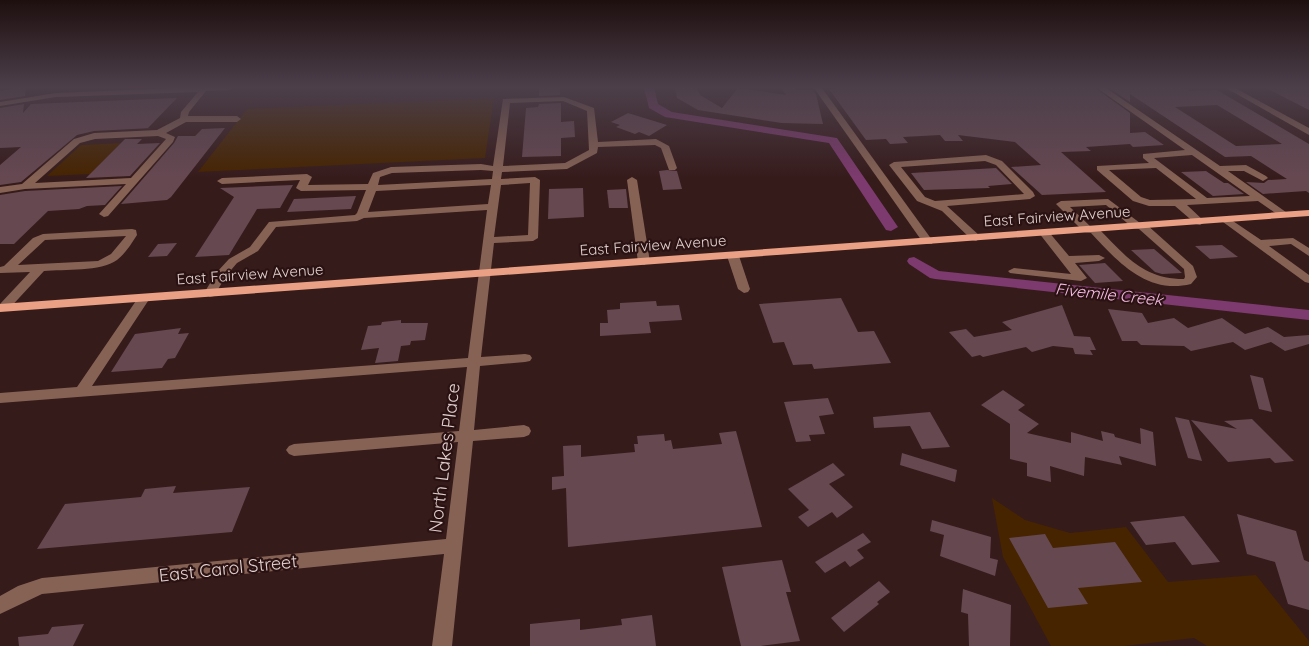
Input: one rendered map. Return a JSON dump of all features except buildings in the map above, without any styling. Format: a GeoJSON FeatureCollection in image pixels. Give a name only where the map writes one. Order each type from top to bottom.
{"type":"FeatureCollection","features":[{"type":"Feature","properties":{"kind":"main road","name":"East Fairview Avenue"},"geometry":{"type":"LineString","coordinates":[[2,308],[1285,215],[1307,215]]}},
{"type":"Feature","properties":{"kind":"street"},"geometry":{"type":"LineString","coordinates":[[159,133],[184,119],[229,118]]}},
{"type":"Feature","properties":{"kind":"street","name":"North Lakes Place"},"geometry":{"type":"LineString","coordinates":[[442,646],[484,274],[504,118]]}},
{"type":"Feature","properties":{"kind":"street","name":"North Lakes Place"},"geometry":{"type":"LineString","coordinates":[[592,118],[594,145]]}},
{"type":"Feature","properties":{"kind":"street"},"geometry":{"type":"LineString","coordinates":[[840,118],[928,242]]}},
{"type":"Feature","properties":{"kind":"street"},"geometry":{"type":"LineString","coordinates":[[1144,118],[1285,215]]}},
{"type":"Feature","properties":{"kind":"street"},"geometry":{"type":"LineString","coordinates":[[1284,118],[1309,132]]}},
{"type":"Feature","properties":{"kind":"street"},"geometry":{"type":"LineString","coordinates":[[25,186],[77,140],[94,136],[159,133],[171,137],[104,214]]}},
{"type":"Feature","properties":{"kind":"street"},"geometry":{"type":"LineString","coordinates":[[362,215],[376,174],[391,170],[567,166],[594,151],[594,145],[656,142],[665,146],[672,168]]}},
{"type":"Feature","properties":{"kind":"street"},"geometry":{"type":"LineString","coordinates":[[1192,152],[1148,154],[1146,156],[1206,202]]}},
{"type":"Feature","properties":{"kind":"street"},"geometry":{"type":"LineString","coordinates":[[935,204],[1030,196],[999,163],[991,159],[894,166],[921,198],[946,209],[976,238]]}},
{"type":"Feature","properties":{"kind":"street"},"geometry":{"type":"LineString","coordinates":[[1158,165],[1100,168],[1137,199],[1149,203],[1206,202],[1260,198]]}},
{"type":"Feature","properties":{"kind":"street"},"geometry":{"type":"LineString","coordinates":[[1218,169],[1246,168],[1263,178]]}},
{"type":"Feature","properties":{"kind":"street"},"geometry":{"type":"LineString","coordinates":[[222,181],[307,177],[301,188],[361,186],[372,188],[535,180],[533,238],[488,240]]}},
{"type":"Feature","properties":{"kind":"street"},"geometry":{"type":"LineString","coordinates":[[632,180],[644,262]]}},
{"type":"Feature","properties":{"kind":"street"},"geometry":{"type":"LineString","coordinates":[[0,190],[25,186],[134,181]]}},
{"type":"Feature","properties":{"kind":"street"},"geometry":{"type":"LineString","coordinates":[[1108,202],[1140,226],[1189,268],[1191,276],[1187,282],[1172,283],[1146,278],[1136,272],[1091,230],[1061,204],[1108,202]]}},
{"type":"Feature","properties":{"kind":"street"},"geometry":{"type":"LineString","coordinates":[[1178,203],[1200,222]]}},
{"type":"Feature","properties":{"kind":"street"},"geometry":{"type":"LineString","coordinates":[[210,293],[221,274],[233,261],[254,249],[273,224],[357,218],[362,215],[492,207]]}},
{"type":"Feature","properties":{"kind":"street"},"geometry":{"type":"LineString","coordinates":[[1227,220],[1309,280]]}},
{"type":"Feature","properties":{"kind":"street"},"geometry":{"type":"LineString","coordinates":[[132,232],[132,235],[115,258],[99,264],[4,270],[37,240],[43,237],[132,232]]}},
{"type":"Feature","properties":{"kind":"street"},"geometry":{"type":"LineString","coordinates":[[1014,271],[1081,278],[1044,233]]}},
{"type":"Feature","properties":{"kind":"street"},"geometry":{"type":"LineString","coordinates":[[1259,243],[1293,241],[1309,253]]}},
{"type":"Feature","properties":{"kind":"street"},"geometry":{"type":"LineString","coordinates":[[734,256],[744,289]]}},
{"type":"Feature","properties":{"kind":"street"},"geometry":{"type":"LineString","coordinates":[[1066,260],[1099,258]]}},
{"type":"Feature","properties":{"kind":"street"},"geometry":{"type":"LineString","coordinates":[[2,308],[40,268]]}},
{"type":"Feature","properties":{"kind":"street"},"geometry":{"type":"LineString","coordinates":[[81,392],[144,298]]}},
{"type":"Feature","properties":{"kind":"street"},"geometry":{"type":"LineString","coordinates":[[0,398],[525,358]]}},
{"type":"Feature","properties":{"kind":"street"},"geometry":{"type":"LineString","coordinates":[[294,450],[524,431]]}},
{"type":"Feature","properties":{"kind":"street","name":"East Carol Street"},"geometry":{"type":"LineString","coordinates":[[3,602],[42,586],[453,546]]}},
{"type":"Feature","properties":{"kind":"shaded area"},"geometry":{"type":"Polygon","coordinates":[[[240,118],[491,118],[485,158],[198,172],[240,118]]]}},
{"type":"Feature","properties":{"kind":"shaded area"},"geometry":{"type":"Polygon","coordinates":[[[121,143],[90,174],[47,176],[81,145],[121,143]]]}},
{"type":"Feature","properties":{"kind":"shaded area"},"geometry":{"type":"Polygon","coordinates":[[[992,498],[1025,520],[1070,533],[1126,527],[1168,582],[1256,575],[1309,641],[1309,646],[1207,646],[1194,638],[1124,646],[1051,646],[1003,557],[992,498]]]}},
{"type":"Feature","properties":{"kind":"waterway","name":"Fivemile Creek"},"geometry":{"type":"LineString","coordinates":[[690,118],[833,140],[891,227]]}},
{"type":"Feature","properties":{"kind":"waterway","name":"Fivemile Creek"},"geometry":{"type":"LineString","coordinates":[[914,261],[935,275],[1309,315]]}}]}
